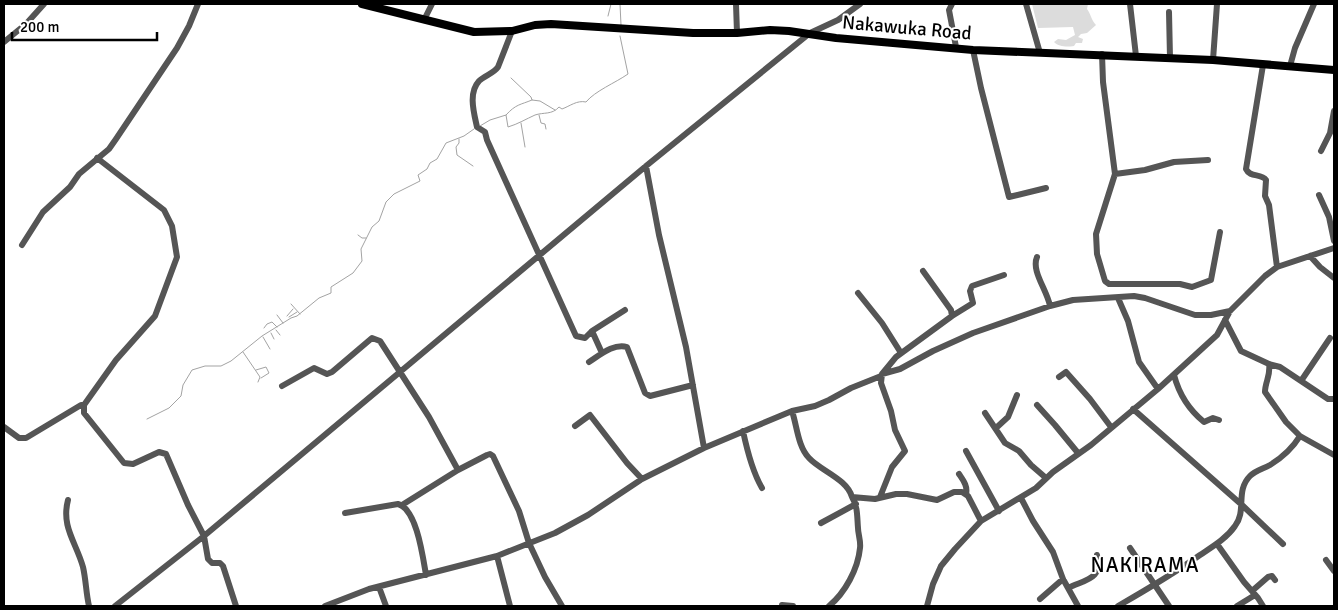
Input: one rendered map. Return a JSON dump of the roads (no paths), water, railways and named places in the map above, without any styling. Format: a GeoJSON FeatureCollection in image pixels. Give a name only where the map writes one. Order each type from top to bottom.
{"type":"FeatureCollection","features":[{"type":"Feature","properties":{"kind":"main road","name":"Nakawuka Road"},"geometry":{"type":"LineString","coordinates":[[362,4],[474,32],[512,31],[535,25],[551,24],[686,33],[737,33],[770,30],[810,32],[836,38],[974,50],[1213,60],[1334,70]]}},
{"type":"Feature","properties":{"kind":"street"},"geometry":{"type":"LineString","coordinates":[[4,42],[26,24],[44,4]]}},
{"type":"Feature","properties":{"kind":"street"},"geometry":{"type":"LineString","coordinates":[[22,245],[43,212],[70,187],[79,174],[109,149],[146,96],[189,26],[198,4]]}},
{"type":"Feature","properties":{"kind":"street"},"geometry":{"type":"LineString","coordinates":[[424,20],[432,4]]}},
{"type":"Feature","properties":{"kind":"street"},"geometry":{"type":"LineString","coordinates":[[736,4],[737,33]]}},
{"type":"Feature","properties":{"kind":"street"},"geometry":{"type":"LineString","coordinates":[[115,606],[204,536],[538,255],[810,32],[838,20],[860,4]]}},
{"type":"Feature","properties":{"kind":"street"},"geometry":{"type":"LineString","coordinates":[[952,4],[949,10],[956,47]]}},
{"type":"Feature","properties":{"kind":"street"},"geometry":{"type":"LineString","coordinates":[[1026,4],[1040,53]]}},
{"type":"Feature","properties":{"kind":"street"},"geometry":{"type":"LineString","coordinates":[[1130,4],[1136,56]]}},
{"type":"Feature","properties":{"kind":"street"},"geometry":{"type":"LineString","coordinates":[[1213,60],[1217,4]]}},
{"type":"Feature","properties":{"kind":"street"},"geometry":{"type":"LineString","coordinates":[[1290,66],[1295,48],[1314,4]]}},
{"type":"Feature","properties":{"kind":"street"},"geometry":{"type":"LineString","coordinates":[[1168,12],[1170,58]]}},
{"type":"Feature","properties":{"kind":"street"},"geometry":{"type":"LineString","coordinates":[[512,31],[496,71],[479,82],[473,97],[472,107],[477,127],[485,132],[538,255],[576,336],[585,338],[592,331],[625,310]]}},
{"type":"Feature","properties":{"kind":"street"},"geometry":{"type":"LineString","coordinates":[[974,50],[981,88],[1009,197],[1046,188]]}},
{"type":"Feature","properties":{"kind":"street"},"geometry":{"type":"LineString","coordinates":[[1102,54],[1103,82],[1115,174],[1110,195],[1096,234],[1102,277],[1109,284],[1180,284],[1192,287],[1205,284],[1211,280],[1220,232]]}},
{"type":"Feature","properties":{"kind":"street"},"geometry":{"type":"LineString","coordinates":[[1263,65],[1246,169],[1250,174],[1264,177],[1266,180],[1265,196],[1269,205],[1277,267]]}},
{"type":"Feature","properties":{"kind":"street"},"geometry":{"type":"LineString","coordinates":[[1321,151],[1330,133],[1334,111]]}},
{"type":"Feature","properties":{"kind":"street"},"geometry":{"type":"LineString","coordinates":[[97,158],[164,210],[172,226],[177,257],[155,316],[116,360],[84,405],[84,413],[124,463],[134,464],[158,452],[166,454],[204,536],[208,559],[212,563],[220,563],[222,566],[236,606]]}},
{"type":"Feature","properties":{"kind":"street"},"geometry":{"type":"LineString","coordinates":[[1115,174],[1145,170],[1174,162],[1208,160]]}},
{"type":"Feature","properties":{"kind":"street"},"geometry":{"type":"LineString","coordinates":[[646,166],[656,221],[686,348],[704,448]]}},
{"type":"Feature","properties":{"kind":"street"},"geometry":{"type":"LineString","coordinates":[[1319,195],[1329,217],[1334,241]]}},
{"type":"Feature","properties":{"kind":"street"},"geometry":{"type":"LineString","coordinates":[[927,606],[933,584],[941,566],[981,521],[1036,488],[1158,389],[1217,335],[1230,311],[1277,267],[1334,248]]}},
{"type":"Feature","properties":{"kind":"street"},"geometry":{"type":"LineString","coordinates":[[1310,256],[1334,278]]}},
{"type":"Feature","properties":{"kind":"street"},"geometry":{"type":"LineString","coordinates":[[1038,257],[1035,263],[1036,269],[1048,294],[1050,306]]}},
{"type":"Feature","properties":{"kind":"street"},"geometry":{"type":"LineString","coordinates":[[924,271],[951,310],[952,316]]}},
{"type":"Feature","properties":{"kind":"street"},"geometry":{"type":"LineString","coordinates":[[325,606],[348,596],[497,556],[555,533],[642,480],[704,448],[792,411],[829,400],[851,388],[881,376],[901,353],[973,303],[970,291],[972,286],[1004,275]]}},
{"type":"Feature","properties":{"kind":"street"},"geometry":{"type":"LineString","coordinates":[[858,293],[901,353]]}},
{"type":"Feature","properties":{"kind":"street"},"geometry":{"type":"LineString","coordinates":[[882,374],[900,369],[933,351],[973,333],[1050,306],[1082,299],[1134,296],[1195,315],[1211,315],[1230,311]]}},
{"type":"Feature","properties":{"kind":"street"},"geometry":{"type":"LineString","coordinates":[[1118,298],[1128,321],[1139,362],[1158,389]]}},
{"type":"Feature","properties":{"kind":"street"},"geometry":{"type":"LineString","coordinates":[[1225,320],[1241,350],[1269,364],[1280,367],[1328,399],[1334,399]]}},
{"type":"Feature","properties":{"kind":"street"},"geometry":{"type":"LineString","coordinates":[[592,331],[602,353]]}},
{"type":"Feature","properties":{"kind":"street"},"geometry":{"type":"LineString","coordinates":[[282,386],[314,368],[327,374],[332,372],[372,338],[380,341],[429,417],[458,470]]}},
{"type":"Feature","properties":{"kind":"street"},"geometry":{"type":"LineString","coordinates":[[1301,381],[1330,338]]}},
{"type":"Feature","properties":{"kind":"street"},"geometry":{"type":"LineString","coordinates":[[589,362],[602,353],[621,345],[627,347],[645,393],[650,396],[693,385]]}},
{"type":"Feature","properties":{"kind":"street"},"geometry":{"type":"LineString","coordinates":[[1269,364],[1270,374],[1265,386],[1266,392],[1286,422],[1300,436],[1334,455]]}},
{"type":"Feature","properties":{"kind":"street"},"geometry":{"type":"LineString","coordinates":[[1059,377],[1066,372],[1111,427]]}},
{"type":"Feature","properties":{"kind":"street"},"geometry":{"type":"LineString","coordinates":[[880,497],[892,467],[905,451],[895,430],[892,411],[881,383],[882,374]]}},
{"type":"Feature","properties":{"kind":"street"},"geometry":{"type":"LineString","coordinates":[[1174,375],[1179,392],[1193,414],[1204,422],[1213,418],[1219,420]]}},
{"type":"Feature","properties":{"kind":"street"},"geometry":{"type":"LineString","coordinates":[[996,428],[1008,417],[1017,394]]}},
{"type":"Feature","properties":{"kind":"street"},"geometry":{"type":"LineString","coordinates":[[4,427],[19,438],[26,438],[84,405]]}},
{"type":"Feature","properties":{"kind":"street"},"geometry":{"type":"LineString","coordinates":[[1036,405],[1055,424],[1078,454]]}},
{"type":"Feature","properties":{"kind":"street"},"geometry":{"type":"LineString","coordinates":[[1133,409],[1242,505],[1283,544]]}},
{"type":"Feature","properties":{"kind":"street"},"geometry":{"type":"LineString","coordinates":[[792,411],[805,453],[814,463],[842,484],[851,494],[856,504],[860,545],[858,557],[849,582],[838,598],[829,606]]}},
{"type":"Feature","properties":{"kind":"street"},"geometry":{"type":"LineString","coordinates":[[985,413],[1005,443],[1019,451],[1046,478]]}},
{"type":"Feature","properties":{"kind":"street"},"geometry":{"type":"LineString","coordinates":[[575,426],[590,415],[642,480]]}},
{"type":"Feature","properties":{"kind":"street"},"geometry":{"type":"LineString","coordinates":[[743,431],[747,451],[756,478],[762,488]]}},
{"type":"Feature","properties":{"kind":"street"},"geometry":{"type":"LineString","coordinates":[[1118,606],[1217,544],[1235,526],[1239,518],[1242,505],[1241,492],[1250,476],[1258,469],[1267,466],[1286,454],[1300,436]]}},
{"type":"Feature","properties":{"kind":"street"},"geometry":{"type":"LineString","coordinates":[[966,451],[1000,511]]}},
{"type":"Feature","properties":{"kind":"street"},"geometry":{"type":"LineString","coordinates":[[345,513],[402,505],[458,470],[490,454],[494,456],[519,512],[529,543],[545,577],[562,606]]}},
{"type":"Feature","properties":{"kind":"street"},"geometry":{"type":"LineString","coordinates":[[960,474],[967,490],[966,494],[981,521]]}},
{"type":"Feature","properties":{"kind":"street"},"geometry":{"type":"LineString","coordinates":[[852,497],[870,499],[907,494],[937,500],[954,492],[966,494]]}},
{"type":"Feature","properties":{"kind":"street"},"geometry":{"type":"LineString","coordinates":[[1021,498],[1053,552],[1063,579],[1078,606]]}},
{"type":"Feature","properties":{"kind":"street"},"geometry":{"type":"LineString","coordinates":[[68,500],[66,508],[67,527],[83,568],[89,606]]}},
{"type":"Feature","properties":{"kind":"street"},"geometry":{"type":"LineString","coordinates":[[821,523],[856,504]]}},
{"type":"Feature","properties":{"kind":"street"},"geometry":{"type":"LineString","coordinates":[[402,505],[410,512],[413,520],[426,575]]}},
{"type":"Feature","properties":{"kind":"street"},"geometry":{"type":"LineString","coordinates":[[1217,544],[1263,606]]}},
{"type":"Feature","properties":{"kind":"street"},"geometry":{"type":"LineString","coordinates":[[1130,548],[1169,606]]}},
{"type":"Feature","properties":{"kind":"street"},"geometry":{"type":"LineString","coordinates":[[1068,588],[1081,584],[1098,571],[1100,564],[1097,555]]}},
{"type":"Feature","properties":{"kind":"street"},"geometry":{"type":"LineString","coordinates":[[497,556],[510,606]]}},
{"type":"Feature","properties":{"kind":"street"},"geometry":{"type":"LineString","coordinates":[[1326,560],[1334,571]]}},
{"type":"Feature","properties":{"kind":"street"},"geometry":{"type":"LineString","coordinates":[[1237,606],[1268,577],[1272,576],[1276,580]]}},
{"type":"Feature","properties":{"kind":"street"},"geometry":{"type":"LineString","coordinates":[[1040,599],[1063,579]]}},
{"type":"Feature","properties":{"kind":"street"},"geometry":{"type":"LineString","coordinates":[[379,587],[386,606]]}},
{"type":"Feature","properties":{"kind":"street"},"geometry":{"type":"LineString","coordinates":[[782,605],[793,606]]}},
{"type":"Feature","properties":{"kind":"waterway"},"geometry":{"type":"LineString","coordinates":[[608,16],[611,4]]}},
{"type":"Feature","properties":{"kind":"waterway"},"geometry":{"type":"LineString","coordinates":[[620,4],[621,25]]}},
{"type":"Feature","properties":{"kind":"waterway"},"geometry":{"type":"LineString","coordinates":[[480,126],[490,120],[506,115],[508,127],[535,115],[554,111],[559,107],[562,109],[577,103],[586,102],[628,74],[620,36]]}},
{"type":"Feature","properties":{"kind":"waterway"},"geometry":{"type":"LineString","coordinates":[[511,78],[532,100],[540,101],[555,110]]}},
{"type":"Feature","properties":{"kind":"waterway"},"geometry":{"type":"LineString","coordinates":[[506,115],[515,107],[532,100]]}},
{"type":"Feature","properties":{"kind":"waterway"},"geometry":{"type":"LineString","coordinates":[[539,115],[541,123],[545,124],[546,129]]}},
{"type":"Feature","properties":{"kind":"waterway"},"geometry":{"type":"LineString","coordinates":[[521,123],[525,147]]}},
{"type":"Feature","properties":{"kind":"waterway"},"geometry":{"type":"LineString","coordinates":[[147,419],[169,408],[181,396],[183,385],[192,370],[205,366],[221,366],[231,361],[262,336],[297,316],[319,298],[331,293],[331,287],[353,273],[362,261],[361,249],[372,227],[379,221],[386,202],[394,194],[420,181],[418,175],[437,159],[446,143],[464,136],[474,129]]}},
{"type":"Feature","properties":{"kind":"waterway"},"geometry":{"type":"LineString","coordinates":[[459,139],[456,147],[457,155],[473,166]]}},
{"type":"Feature","properties":{"kind":"waterway"},"geometry":{"type":"LineString","coordinates":[[358,235],[366,238]]}},
{"type":"Feature","properties":{"kind":"waterway"},"geometry":{"type":"LineString","coordinates":[[291,304],[300,314]]}},
{"type":"Feature","properties":{"kind":"waterway"},"geometry":{"type":"LineString","coordinates":[[287,316],[293,309]]}},
{"type":"Feature","properties":{"kind":"waterway"},"geometry":{"type":"LineString","coordinates":[[289,317],[297,312]]}},
{"type":"Feature","properties":{"kind":"waterway"},"geometry":{"type":"LineString","coordinates":[[277,315],[283,323]]}},
{"type":"Feature","properties":{"kind":"waterway"},"geometry":{"type":"LineString","coordinates":[[264,328],[272,322],[277,327]]}},
{"type":"Feature","properties":{"kind":"waterway"},"geometry":{"type":"LineString","coordinates":[[276,330],[280,335]]}},
{"type":"Feature","properties":{"kind":"waterway"},"geometry":{"type":"LineString","coordinates":[[271,333],[274,339]]}},
{"type":"Feature","properties":{"kind":"waterway"},"geometry":{"type":"LineString","coordinates":[[263,337],[270,349]]}},
{"type":"Feature","properties":{"kind":"waterway"},"geometry":{"type":"LineString","coordinates":[[243,352],[260,377],[258,382]]}},
{"type":"Feature","properties":{"kind":"waterway"},"geometry":{"type":"LineString","coordinates":[[256,370],[266,367],[269,373],[261,378]]}},
{"type":"Feature","properties":{"kind":"district","name":"NAKIRAMA"},"geometry":{"type":"Point","coordinates":[1145,565]}}]}
